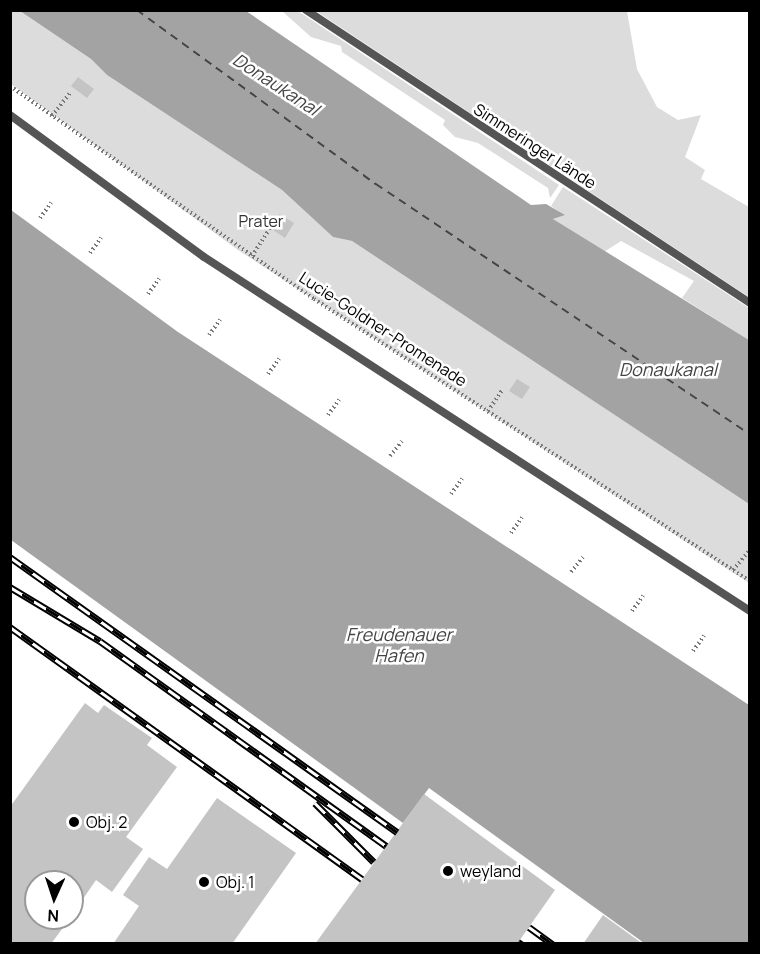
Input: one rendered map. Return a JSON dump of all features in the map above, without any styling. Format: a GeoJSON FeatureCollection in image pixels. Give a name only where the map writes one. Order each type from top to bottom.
{"type":"FeatureCollection","features":[{"type":"Feature","properties":{"kind":"lane","name":"Simmeringer Lände"},"geometry":{"type":"LineString","coordinates":[[306,10],[750,303]]}},
{"type":"Feature","properties":{"kind":"lane"},"geometry":{"type":"LineString","coordinates":[[10,115],[204,257],[750,611]]}},
{"type":"Feature","properties":{"kind":"path","name":"Lucie-Goldner-Promenade"},"geometry":{"type":"LineString","coordinates":[[10,86],[252,255],[750,581]]}},
{"type":"Feature","properties":{"kind":"path"},"geometry":{"type":"LineString","coordinates":[[52,116],[71,92]]}},
{"type":"Feature","properties":{"kind":"path"},"geometry":{"type":"LineString","coordinates":[[40,218],[51,203]]}},
{"type":"Feature","properties":{"kind":"path"},"geometry":{"type":"LineString","coordinates":[[252,255],[270,228]]}},
{"type":"Feature","properties":{"kind":"path"},"geometry":{"type":"LineString","coordinates":[[90,253],[101,238]]}},
{"type":"Feature","properties":{"kind":"path"},"geometry":{"type":"LineString","coordinates":[[148,294],[159,279]]}},
{"type":"Feature","properties":{"kind":"path"},"geometry":{"type":"LineString","coordinates":[[209,335],[220,320]]}},
{"type":"Feature","properties":{"kind":"path"},"geometry":{"type":"LineString","coordinates":[[268,374],[279,358]]}},
{"type":"Feature","properties":{"kind":"path"},"geometry":{"type":"LineString","coordinates":[[488,411],[502,390]]}},
{"type":"Feature","properties":{"kind":"path"},"geometry":{"type":"LineString","coordinates":[[328,415],[339,400]]}},
{"type":"Feature","properties":{"kind":"path"},"geometry":{"type":"LineString","coordinates":[[390,456],[402,441]]}},
{"type":"Feature","properties":{"kind":"path"},"geometry":{"type":"LineString","coordinates":[[451,494],[462,479]]}},
{"type":"Feature","properties":{"kind":"path"},"geometry":{"type":"LineString","coordinates":[[511,532],[522,517]]}},
{"type":"Feature","properties":{"kind":"path"},"geometry":{"type":"LineString","coordinates":[[733,570],[749,551]]}},
{"type":"Feature","properties":{"kind":"path"},"geometry":{"type":"LineString","coordinates":[[571,572],[582,557]]}},
{"type":"Feature","properties":{"kind":"path"},"geometry":{"type":"LineString","coordinates":[[632,611],[643,596]]}},
{"type":"Feature","properties":{"kind":"path"},"geometry":{"type":"LineString","coordinates":[[693,651],[704,636]]}},
{"type":"Feature","properties":{"kind":"green space","name":"Prater"},"geometry":{"type":"Polygon","coordinates":[[[11,11],[20,11],[91,59],[107,75],[282,190],[333,237],[352,241],[749,504],[749,583],[238,250],[11,84],[11,11]]]}},
{"type":"Feature","properties":{"kind":"green space"},"geometry":{"type":"Polygon","coordinates":[[[282,11],[298,11],[559,185],[550,198],[548,188],[478,143],[455,137],[443,125],[445,120],[342,52],[341,46],[311,37],[282,11]]]}},
{"type":"Feature","properties":{"kind":"green space"},"geometry":{"type":"Polygon","coordinates":[[[316,11],[627,11],[637,69],[657,107],[678,120],[701,115],[685,157],[705,170],[701,179],[749,207],[749,297],[316,11]]]}},
{"type":"Feature","properties":{"kind":"green space"},"geometry":{"type":"Polygon","coordinates":[[[563,187],[749,308],[749,340],[682,298],[694,281],[621,241],[604,252],[553,219],[564,215],[551,206],[563,187]]]}},
{"type":"Feature","properties":{"kind":"water","name":"Donaukanal"},"geometry":{"type":"Polygon","coordinates":[[[20,11],[246,11],[531,205],[546,204],[565,215],[553,219],[749,340],[749,504],[352,241],[333,237],[282,190],[107,75],[91,59],[20,11]]]}},
{"type":"Feature","properties":{"kind":"water","name":"Freudenauer Hafen"},"geometry":{"type":"Polygon","coordinates":[[[11,210],[178,332],[749,705],[749,943],[644,943],[429,788],[403,823],[11,540],[11,210]]]}},
{"type":"Feature","properties":{"kind":"building"},"geometry":{"type":"Polygon","coordinates":[[[78,77],[94,89],[87,98],[71,86],[78,77]]]}},
{"type":"Feature","properties":{"kind":"building"},"geometry":{"type":"Polygon","coordinates":[[[279,214],[294,223],[285,238],[270,228],[279,214]]]}},
{"type":"Feature","properties":{"kind":"building"},"geometry":{"type":"Polygon","coordinates":[[[517,379],[530,387],[522,399],[509,391],[517,379]]]}},
{"type":"Feature","properties":{"kind":"building","name":"Obj. 2"},"geometry":{"type":"Polygon","coordinates":[[[85,703],[98,713],[104,705],[152,738],[147,745],[177,767],[126,837],[143,849],[112,892],[96,880],[84,898],[84,870],[24,870],[24,930],[61,930],[51,944],[10,944],[10,807],[85,703]]]}},
{"type":"Feature","properties":{"kind":"building","name":"weyland"},"geometry":{"type":"Polygon","coordinates":[[[424,794],[555,890],[517,944],[315,944],[424,794]]]}},
{"type":"Feature","properties":{"kind":"building","name":"Obj. 1"},"geometry":{"type":"Polygon","coordinates":[[[217,798],[296,853],[232,944],[113,944],[139,906],[123,895],[149,857],[167,869],[217,798]]]}},
{"type":"Feature","properties":{"kind":"building"},"geometry":{"type":"Polygon","coordinates":[[[603,915],[643,944],[583,944],[603,915]]]}},
{"type":"Feature","properties":{"kind":"ferry route"},"geometry":{"type":"LineString","coordinates":[[137,10],[376,184],[750,434]]}},
{"type":"Feature","properties":{"kind":"railway"},"geometry":{"type":"LineString","coordinates":[[10,557],[397,832]]}},
{"type":"Feature","properties":{"kind":"railway"},"geometry":{"type":"LineString","coordinates":[[10,587],[100,641],[386,846]]}},
{"type":"Feature","properties":{"kind":"railway"},"geometry":{"type":"LineString","coordinates":[[10,627],[362,879]]}},
{"type":"Feature","properties":{"kind":"railway"},"geometry":{"type":"LineString","coordinates":[[315,803],[374,862]]}},
{"type":"Feature","properties":{"kind":"railway"},"geometry":{"type":"LineString","coordinates":[[529,927],[552,944]]}},
{"type":"Feature","properties":{"kind":"place","name":"Obj. 2"},"geometry":{"type":"Point","coordinates":[74,822]}},
{"type":"Feature","properties":{"kind":"place","name":"weyland"},"geometry":{"type":"Point","coordinates":[448,871]}},
{"type":"Feature","properties":{"kind":"place","name":"Obj. 1"},"geometry":{"type":"Point","coordinates":[204,882]}}]}
